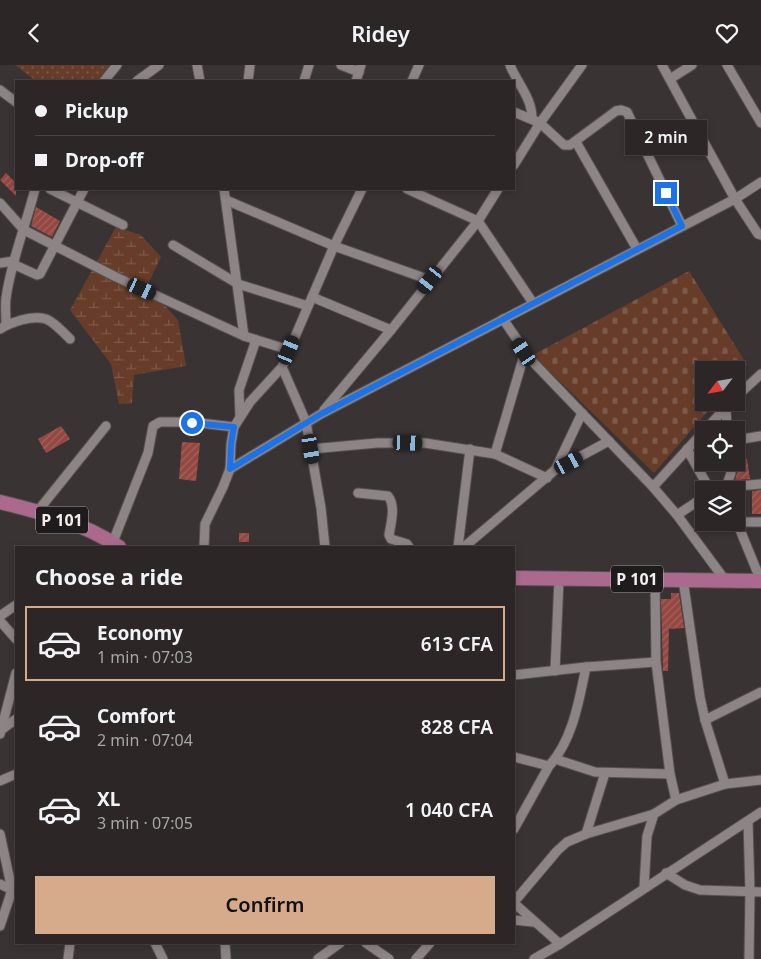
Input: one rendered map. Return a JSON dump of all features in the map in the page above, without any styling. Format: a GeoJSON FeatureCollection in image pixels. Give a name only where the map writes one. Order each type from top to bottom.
{"type":"FeatureCollection","features":[{"type":"Feature","properties":{"kind":"main road","name":"P 101"},"geometry":{"type":"LineString","coordinates":[[0,502],[75,525],[115,546]]}},
{"type":"Feature","properties":{"kind":"main road","name":"P 101"},"geometry":{"type":"LineString","coordinates":[[515,578],[761,581]]}},
{"type":"Feature","properties":{"kind":"street"},"geometry":{"type":"LineString","coordinates":[[105,80],[117,65]]}},
{"type":"Feature","properties":{"kind":"street"},"geometry":{"type":"LineString","coordinates":[[138,80],[159,65]]}},
{"type":"Feature","properties":{"kind":"street"},"geometry":{"type":"LineString","coordinates":[[197,65],[200,80]]}},
{"type":"Feature","properties":{"kind":"street"},"geometry":{"type":"LineString","coordinates":[[248,80],[250,65]]}},
{"type":"Feature","properties":{"kind":"street"},"geometry":{"type":"LineString","coordinates":[[304,80],[309,65]]}},
{"type":"Feature","properties":{"kind":"street"},"geometry":{"type":"LineString","coordinates":[[340,65],[358,73]]}},
{"type":"Feature","properties":{"kind":"street"},"geometry":{"type":"LineString","coordinates":[[412,80],[419,65]]}},
{"type":"Feature","properties":{"kind":"street"},"geometry":{"type":"LineString","coordinates":[[510,65],[529,101],[536,121]]}},
{"type":"Feature","properties":{"kind":"street"},"geometry":{"type":"LineString","coordinates":[[515,163],[536,121],[582,65]]}},
{"type":"Feature","properties":{"kind":"street"},"geometry":{"type":"LineString","coordinates":[[662,65],[735,199],[758,234],[761,235]]}},
{"type":"Feature","properties":{"kind":"street"},"geometry":{"type":"LineString","coordinates":[[670,79],[692,65]]}},
{"type":"Feature","properties":{"kind":"street"},"geometry":{"type":"LineString","coordinates":[[727,65],[761,123]]}},
{"type":"Feature","properties":{"kind":"street"},"geometry":{"type":"LineString","coordinates":[[0,90],[15,101]]}},
{"type":"Feature","properties":{"kind":"street"},"geometry":{"type":"LineString","coordinates":[[515,112],[536,121],[564,145],[576,142],[616,111],[622,110],[627,113],[682,226]]}},
{"type":"Feature","properties":{"kind":"street"},"geometry":{"type":"LineString","coordinates":[[576,142],[637,249]]}},
{"type":"Feature","properties":{"kind":"street"},"geometry":{"type":"LineString","coordinates":[[230,469],[306,422],[735,199],[761,182]]}},
{"type":"Feature","properties":{"kind":"street"},"geometry":{"type":"LineString","coordinates":[[35,190],[13,263],[3,327],[34,318],[47,319],[70,339]]}},
{"type":"Feature","properties":{"kind":"street"},"geometry":{"type":"LineString","coordinates":[[52,190],[123,225]]}},
{"type":"Feature","properties":{"kind":"street"},"geometry":{"type":"LineString","coordinates":[[0,263],[13,263],[36,275],[40,274],[84,190]]}},
{"type":"Feature","properties":{"kind":"street"},"geometry":{"type":"LineString","coordinates":[[224,190],[244,336]]}},
{"type":"Feature","properties":{"kind":"street"},"geometry":{"type":"LineString","coordinates":[[204,546],[205,524],[230,469],[234,427],[240,417],[282,367],[334,246],[362,190]]}},
{"type":"Feature","properties":{"kind":"street"},"geometry":{"type":"LineString","coordinates":[[409,190],[478,221],[533,303]]}},
{"type":"Feature","properties":{"kind":"street"},"geometry":{"type":"LineString","coordinates":[[321,414],[478,221],[497,190]]}},
{"type":"Feature","properties":{"kind":"street"},"geometry":{"type":"LineString","coordinates":[[226,200],[334,246],[430,280]]}},
{"type":"Feature","properties":{"kind":"street"},"geometry":{"type":"LineString","coordinates":[[0,203],[24,230],[116,277],[244,336],[289,350]]}},
{"type":"Feature","properties":{"kind":"street"},"geometry":{"type":"LineString","coordinates":[[173,245],[238,284],[310,301],[391,330]]}},
{"type":"Feature","properties":{"kind":"street"},"geometry":{"type":"LineString","coordinates":[[503,319],[524,352],[653,487],[677,515],[725,580]]}},
{"type":"Feature","properties":{"kind":"street"},"geometry":{"type":"LineString","coordinates":[[240,417],[239,390],[256,340]]}},
{"type":"Feature","properties":{"kind":"street"},"geometry":{"type":"LineString","coordinates":[[495,454],[524,352]]}},
{"type":"Feature","properties":{"kind":"street"},"geometry":{"type":"LineString","coordinates":[[282,367],[306,422],[321,508],[325,546]]}},
{"type":"Feature","properties":{"kind":"street"},"geometry":{"type":"LineString","coordinates":[[745,388],[761,373]]}},
{"type":"Feature","properties":{"kind":"street"},"geometry":{"type":"LineString","coordinates":[[712,421],[722,411]]}},
{"type":"Feature","properties":{"kind":"street"},"geometry":{"type":"LineString","coordinates":[[555,470],[582,413]]}},
{"type":"Feature","properties":{"kind":"street"},"geometry":{"type":"LineString","coordinates":[[115,546],[148,453],[153,426],[160,422],[234,427]]}},
{"type":"Feature","properties":{"kind":"street"},"geometry":{"type":"LineString","coordinates":[[37,512],[106,426]]}},
{"type":"Feature","properties":{"kind":"street"},"geometry":{"type":"LineString","coordinates":[[745,439],[761,436]]}},
{"type":"Feature","properties":{"kind":"street"},"geometry":{"type":"LineString","coordinates":[[465,546],[555,470],[609,441]]}},
{"type":"Feature","properties":{"kind":"street"},"geometry":{"type":"LineString","coordinates":[[653,487],[695,441]]}},
{"type":"Feature","properties":{"kind":"street"},"geometry":{"type":"LineString","coordinates":[[311,449],[376,443],[408,443],[470,449],[495,454],[547,478]]}},
{"type":"Feature","properties":{"kind":"street"},"geometry":{"type":"LineString","coordinates":[[458,546],[470,449]]}},
{"type":"Feature","properties":{"kind":"street"},"geometry":{"type":"LineString","coordinates":[[688,449],[705,481]]}},
{"type":"Feature","properties":{"kind":"street"},"geometry":{"type":"LineString","coordinates":[[745,486],[761,484]]}},
{"type":"Feature","properties":{"kind":"street"},"geometry":{"type":"LineString","coordinates":[[358,493],[388,496],[392,507],[389,535],[391,539],[408,546]]}},
{"type":"Feature","properties":{"kind":"street"},"geometry":{"type":"LineString","coordinates":[[677,515],[695,503]]}},
{"type":"Feature","properties":{"kind":"street"},"geometry":{"type":"LineString","coordinates":[[745,521],[761,522]]}},
{"type":"Feature","properties":{"kind":"street"},"geometry":{"type":"LineString","coordinates":[[741,531],[761,581]]}},
{"type":"Feature","properties":{"kind":"street"},"geometry":{"type":"LineString","coordinates":[[555,671],[559,579]]}},
{"type":"Feature","properties":{"kind":"street"},"geometry":{"type":"LineString","coordinates":[[655,579],[656,661],[670,774],[676,800]]}},
{"type":"Feature","properties":{"kind":"street"},"geometry":{"type":"LineString","coordinates":[[683,579],[705,720],[725,784]]}},
{"type":"Feature","properties":{"kind":"street"},"geometry":{"type":"LineString","coordinates":[[0,616],[15,606]]}},
{"type":"Feature","properties":{"kind":"street"},"geometry":{"type":"LineString","coordinates":[[0,621],[15,638]]}},
{"type":"Feature","properties":{"kind":"street"},"geometry":{"type":"LineString","coordinates":[[515,675],[656,661]]}},
{"type":"Feature","properties":{"kind":"street"},"geometry":{"type":"LineString","coordinates":[[515,827],[575,719],[586,667]]}},
{"type":"Feature","properties":{"kind":"street"},"geometry":{"type":"LineString","coordinates":[[1,732],[15,677]]}},
{"type":"Feature","properties":{"kind":"street"},"geometry":{"type":"LineString","coordinates":[[705,720],[761,692]]}},
{"type":"Feature","properties":{"kind":"street"},"geometry":{"type":"LineString","coordinates":[[1,732],[15,720]]}},
{"type":"Feature","properties":{"kind":"street"},"geometry":{"type":"LineString","coordinates":[[515,757],[552,762],[595,772],[670,774]]}},
{"type":"Feature","properties":{"kind":"street"},"geometry":{"type":"LineString","coordinates":[[586,834],[605,773]]}},
{"type":"Feature","properties":{"kind":"street"},"geometry":{"type":"LineString","coordinates":[[0,781],[15,774]]}},
{"type":"Feature","properties":{"kind":"street"},"geometry":{"type":"LineString","coordinates":[[515,901],[557,851],[568,842],[586,834],[654,814],[676,800],[725,784],[761,780]]}},
{"type":"Feature","properties":{"kind":"street"},"geometry":{"type":"LineString","coordinates":[[534,959],[560,944],[644,887],[761,812]]}},
{"type":"Feature","properties":{"kind":"street"},"geometry":{"type":"LineString","coordinates":[[644,887],[647,836],[654,814]]}},
{"type":"Feature","properties":{"kind":"street"},"geometry":{"type":"LineString","coordinates":[[748,821],[749,959]]}},
{"type":"Feature","properties":{"kind":"street"},"geometry":{"type":"LineString","coordinates":[[0,834],[14,889],[0,926]]}},
{"type":"Feature","properties":{"kind":"street"},"geometry":{"type":"LineString","coordinates":[[666,873],[685,885],[700,890],[761,892]]}},
{"type":"Feature","properties":{"kind":"street"},"geometry":{"type":"LineString","coordinates":[[0,884],[14,889]]}},
{"type":"Feature","properties":{"kind":"street"},"geometry":{"type":"LineString","coordinates":[[515,903],[533,922],[560,944]]}},
{"type":"Feature","properties":{"kind":"street"},"geometry":{"type":"LineString","coordinates":[[515,920],[533,922]]}},
{"type":"Feature","properties":{"kind":"street"},"geometry":{"type":"LineString","coordinates":[[68,959],[70,944]]}},
{"type":"Feature","properties":{"kind":"street"},"geometry":{"type":"LineString","coordinates":[[156,944],[163,959]]}},
{"type":"Feature","properties":{"kind":"street"},"geometry":{"type":"LineString","coordinates":[[225,944],[226,959]]}},
{"type":"Feature","properties":{"kind":"street"},"geometry":{"type":"LineString","coordinates":[[318,959],[339,944]]}},
{"type":"Feature","properties":{"kind":"street"},"geometry":{"type":"LineString","coordinates":[[367,944],[389,959]]}},
{"type":"Feature","properties":{"kind":"street"},"geometry":{"type":"LineString","coordinates":[[416,959],[429,944]]}},
{"type":"Feature","properties":{"kind":"street"},"geometry":{"type":"LineString","coordinates":[[534,959],[547,959]]}},
{"type":"Feature","properties":{"kind":"green space"},"geometry":{"type":"Polygon","coordinates":[[[15,65],[110,65],[98,80],[35,80],[15,65]]]}},
{"type":"Feature","properties":{"kind":"green space"},"geometry":{"type":"Polygon","coordinates":[[[116,227],[141,235],[161,257],[147,286],[178,320],[186,366],[134,375],[132,403],[119,404],[111,364],[70,310],[116,227]]]}},
{"type":"Feature","properties":{"kind":"green space"},"geometry":{"type":"Polygon","coordinates":[[[689,271],[745,361],[695,361],[695,411],[708,411],[699,421],[695,421],[695,426],[654,473],[533,355],[689,271]]]}},
{"type":"Feature","properties":{"kind":"building"},"geometry":{"type":"Polygon","coordinates":[[[6,173],[15,182],[16,196],[0,180],[6,173]]]}},
{"type":"Feature","properties":{"kind":"building"},"geometry":{"type":"Polygon","coordinates":[[[36,207],[60,221],[52,237],[31,226],[36,207]]]}},
{"type":"Feature","properties":{"kind":"building"},"geometry":{"type":"Polygon","coordinates":[[[61,426],[70,439],[46,453],[38,439],[61,426]]]}},
{"type":"Feature","properties":{"kind":"building"},"geometry":{"type":"Polygon","coordinates":[[[182,442],[200,443],[196,481],[179,479],[182,442]]]}},
{"type":"Feature","properties":{"kind":"building"},"geometry":{"type":"Polygon","coordinates":[[[745,459],[747,459],[750,479],[735,480],[737,471],[745,471],[745,459]]]}},
{"type":"Feature","properties":{"kind":"building"},"geometry":{"type":"Polygon","coordinates":[[[761,490],[761,514],[752,514],[752,491],[761,490]]]}},
{"type":"Feature","properties":{"kind":"building"},"geometry":{"type":"Polygon","coordinates":[[[239,533],[249,533],[249,542],[239,542],[239,533]]]}},
{"type":"Feature","properties":{"kind":"building"},"geometry":{"type":"Polygon","coordinates":[[[671,593],[679,593],[684,628],[669,629],[668,671],[663,671],[661,599],[671,599],[671,593]]]}},
{"type":"Feature","properties":{"kind":"route"},"geometry":{"type":"LineString","coordinates":[[192,423],[234,427],[230,469],[280,437],[321,414],[682,226],[666,193]]}}]}
